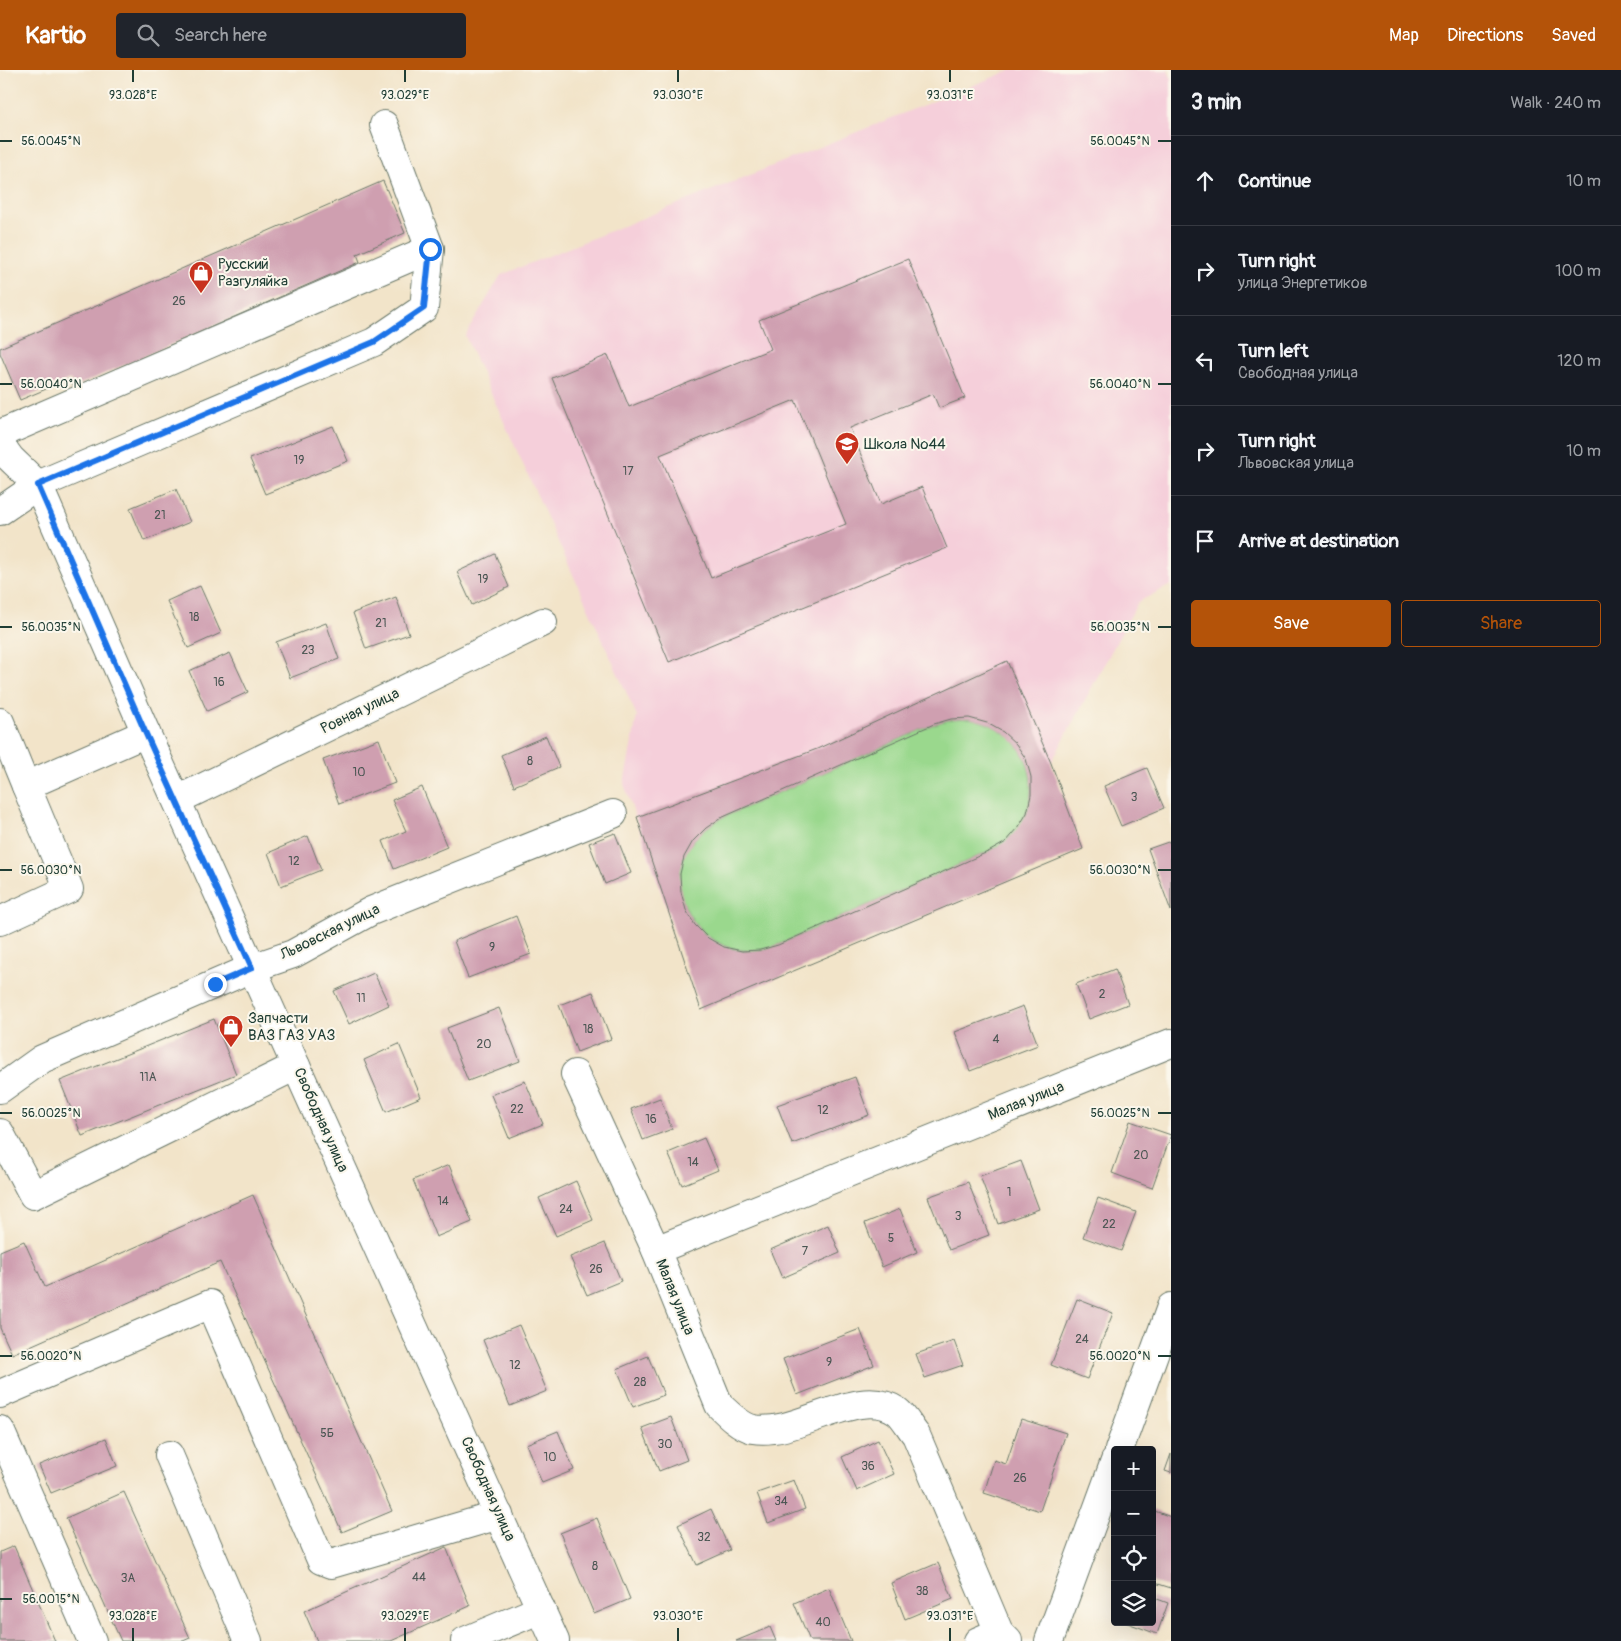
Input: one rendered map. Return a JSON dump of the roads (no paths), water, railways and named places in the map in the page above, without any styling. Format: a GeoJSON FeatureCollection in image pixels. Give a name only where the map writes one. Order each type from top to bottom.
{"type":"FeatureCollection","features":[{"type":"Feature","properties":{"kind":"street"},"geometry":{"type":"LineString","coordinates":[[0,511],[38,485],[374,342],[424,308],[430,249],[384,125]]}},
{"type":"Feature","properties":{"kind":"street"},"geometry":{"type":"LineString","coordinates":[[0,434],[430,249]]}},
{"type":"Feature","properties":{"kind":"street","name":"Свободная улица"},"geometry":{"type":"LineString","coordinates":[[0,444],[10,458],[38,485],[146,734],[555,1641]]}},
{"type":"Feature","properties":{"kind":"street","name":"Ровная улица"},"geometry":{"type":"LineString","coordinates":[[177,800],[542,622]]}},
{"type":"Feature","properties":{"kind":"street"},"geometry":{"type":"LineString","coordinates":[[0,722],[69,889],[0,921]]}},
{"type":"Feature","properties":{"kind":"street"},"geometry":{"type":"LineString","coordinates":[[26,786],[146,734]]}},
{"type":"Feature","properties":{"kind":"street","name":"Львовская улица"},"geometry":{"type":"LineString","coordinates":[[0,1089],[42,1059],[252,968],[293,954],[371,911],[613,814]]}},
{"type":"Feature","properties":{"kind":"street","name":"Малая улица"},"geometry":{"type":"LineString","coordinates":[[995,1638],[916,1435],[899,1412],[885,1404],[865,1402],[775,1429],[752,1429],[732,1418],[719,1406],[656,1250],[1171,1043]]}},
{"type":"Feature","properties":{"kind":"street"},"geometry":{"type":"LineString","coordinates":[[0,1133],[33,1195],[296,1066]]}},
{"type":"Feature","properties":{"kind":"street"},"geometry":{"type":"LineString","coordinates":[[576,1074],[656,1250]]}},
{"type":"Feature","properties":{"kind":"street"},"geometry":{"type":"LineString","coordinates":[[0,1394],[210,1304],[321,1560],[331,1564],[499,1515]]}},
{"type":"Feature","properties":{"kind":"street"},"geometry":{"type":"LineString","coordinates":[[1120,1446],[1171,1307]]}},
{"type":"Feature","properties":{"kind":"street"},"geometry":{"type":"LineString","coordinates":[[0,1430],[92,1641]]}},
{"type":"Feature","properties":{"kind":"street"},"geometry":{"type":"LineString","coordinates":[[169,1455],[248,1641]]}},
{"type":"Feature","properties":{"kind":"street"},"geometry":{"type":"LineString","coordinates":[[1049,1641],[1111,1472]]}},
{"type":"Feature","properties":{"kind":"street"},"geometry":{"type":"LineString","coordinates":[[465,1641],[541,1609]]}},
{"type":"Feature","properties":{"kind":"place","name":"Русский Разгуляйка"},"geometry":{"type":"Point","coordinates":[201,294]}},
{"type":"Feature","properties":{"kind":"place","name":"Школа №44"},"geometry":{"type":"Point","coordinates":[847,465]}},
{"type":"Feature","properties":{"kind":"place","name":"Запчасти ВАЗ ГАЗ УАЗ"},"geometry":{"type":"Point","coordinates":[231,1048]}}]}
